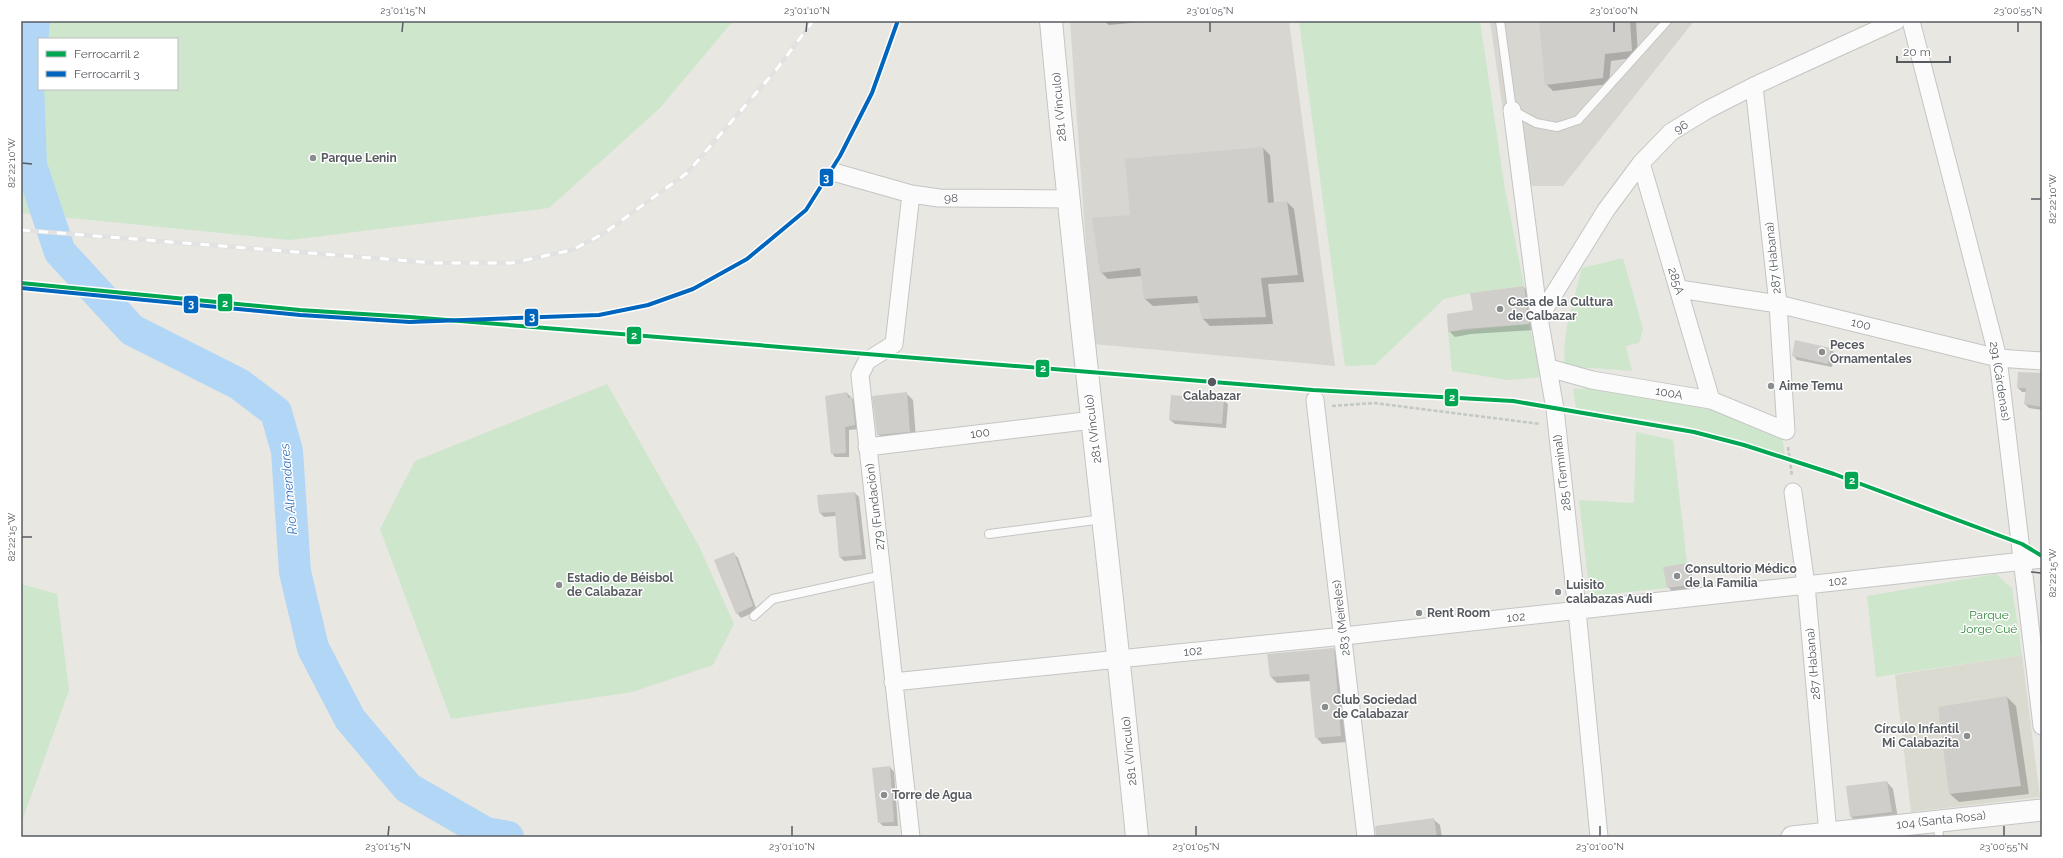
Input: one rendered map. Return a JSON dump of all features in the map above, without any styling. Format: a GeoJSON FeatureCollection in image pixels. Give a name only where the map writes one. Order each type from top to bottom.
{"type":"FeatureCollection","features":[{"type":"Feature","properties":{"kind":"main road","name":"281 (Vínculo)"},"geometry":{"type":"LineString","coordinates":[[1051,21],[1086,371],[1093,420],[1120,659],[1137,837]]}},
{"type":"Feature","properties":{"kind":"street","name":"96"},"geometry":{"type":"LineString","coordinates":[[1539,318],[1574,259],[1606,210],[1641,162],[1671,132],[1707,110],[1754,86],[1896,21]]}},
{"type":"Feature","properties":{"kind":"street","name":"291 (Cárdenas)"},"geometry":{"type":"LineString","coordinates":[[1911,21],[1998,358],[2024,560],[2042,726]]}},
{"type":"Feature","properties":{"kind":"street","name":"287 (Habana)"},"geometry":{"type":"LineString","coordinates":[[1754,86],[1778,304],[1786,431]]}},
{"type":"Feature","properties":{"kind":"street","name":"285 (Terminal)"},"geometry":{"type":"LineString","coordinates":[[1512,110],[1539,318],[1549,368],[1556,426],[1578,610],[1599,837]]}},
{"type":"Feature","properties":{"kind":"street","name":"285A"},"geometry":{"type":"LineString","coordinates":[[1641,162],[1711,400]]}},
{"type":"Feature","properties":{"kind":"street","name":"98"},"geometry":{"type":"LineString","coordinates":[[837,173],[911,194],[938,198],[1068,199]]}},
{"type":"Feature","properties":{"kind":"street","name":"279 (Fundación)"},"geometry":{"type":"LineString","coordinates":[[911,194],[894,344],[867,361],[860,375],[911,837]]}},
{"type":"Feature","properties":{"kind":"street","name":"100"},"geometry":{"type":"LineString","coordinates":[[1679,289],[1778,304],[1998,358],[2042,361]]}},
{"type":"Feature","properties":{"kind":"street","name":"100A"},"geometry":{"type":"LineString","coordinates":[[1549,368],[1592,380],[1711,400],[1786,431]]}},
{"type":"Feature","properties":{"kind":"street","name":"283 (Meireles)"},"geometry":{"type":"LineString","coordinates":[[1315,404],[1344,636],[1366,837]]}},
{"type":"Feature","properties":{"kind":"street","name":"100"},"geometry":{"type":"LineString","coordinates":[[867,447],[1093,420]]}},
{"type":"Feature","properties":{"kind":"street","name":"287 (Habana)"},"geometry":{"type":"LineString","coordinates":[[1793,492],[1806,585],[1828,835]]}},
{"type":"Feature","properties":{"kind":"street","name":"102"},"geometry":{"type":"LineString","coordinates":[[893,682],[1344,636],[2042,559]]}},
{"type":"Feature","properties":{"kind":"street","name":"104 (Santa Rosa)"},"geometry":{"type":"LineString","coordinates":[[1792,837],[1939,828],[2042,810]]}},
{"type":"Feature","properties":{"kind":"lane"},"geometry":{"type":"LineString","coordinates":[[1500,21],[1512,110],[1536,123],[1557,127],[1578,120],[1667,21]]}},
{"type":"Feature","properties":{"kind":"lane"},"geometry":{"type":"LineString","coordinates":[[989,534],[1103,519]]}},
{"type":"Feature","properties":{"kind":"lane"},"geometry":{"type":"LineString","coordinates":[[754,616],[773,599],[883,575]]}},
{"type":"Feature","properties":{"kind":"path"},"geometry":{"type":"LineString","coordinates":[[1315,404],[1374,402],[1556,426]]}},
{"type":"Feature","properties":{"kind":"path"},"geometry":{"type":"LineString","coordinates":[[1786,431],[1793,492]]}},
{"type":"Feature","properties":{"kind":"shaded area"},"geometry":{"type":"Polygon","coordinates":[[[1070,21],[1289,21],[1335,366],[1093,344],[1070,21]]]}},
{"type":"Feature","properties":{"kind":"shaded area"},"geometry":{"type":"Polygon","coordinates":[[[1490,21],[1694,21],[1563,186],[1514,186],[1490,21]]]}},
{"type":"Feature","properties":{"kind":"shaded area","name":"Círculo Infantil Mi Calabazita"},"geometry":{"type":"Polygon","coordinates":[[[2022,655],[2040,797],[1911,812],[1895,675],[2022,655]]]}},
{"type":"Feature","properties":{"kind":"green space","name":"Parque Lenin"},"geometry":{"type":"Polygon","coordinates":[[[21,21],[733,21],[660,108],[549,208],[290,240],[21,213],[21,21]]]}},
{"type":"Feature","properties":{"kind":"green space"},"geometry":{"type":"Polygon","coordinates":[[[1299,21],[1480,21],[1505,189],[1524,286],[1470,293],[1444,299],[1375,365],[1345,366],[1299,21]]]}},
{"type":"Feature","properties":{"kind":"green space"},"geometry":{"type":"Polygon","coordinates":[[[1623,258],[1643,329],[1639,343],[1626,346],[1632,371],[1592,368],[1565,368],[1564,355],[1567,330],[1582,268],[1623,258]]]}},
{"type":"Feature","properties":{"kind":"green space"},"geometry":{"type":"Polygon","coordinates":[[[1529,324],[1542,377],[1508,380],[1452,371],[1448,332],[1529,324]]]}},
{"type":"Feature","properties":{"kind":"green space","name":"Estadio de Béisbol de Calabazar"},"geometry":{"type":"Polygon","coordinates":[[[607,384],[699,546],[734,624],[713,665],[632,692],[451,719],[380,529],[415,461],[607,384]]]}},
{"type":"Feature","properties":{"kind":"green space"},"geometry":{"type":"Polygon","coordinates":[[[1602,388],[1637,393],[1714,410],[1782,438],[1785,456],[1682,425],[1576,408],[1573,389],[1602,388]]]}},
{"type":"Feature","properties":{"kind":"green space"},"geometry":{"type":"Polygon","coordinates":[[[1636,432],[1673,440],[1687,563],[1664,567],[1667,588],[1590,596],[1579,500],[1634,503],[1636,432]]]}},
{"type":"Feature","properties":{"kind":"green space","name":"Parque Jorge Cué"},"geometry":{"type":"Polygon","coordinates":[[[1996,574],[2012,588],[2022,655],[1876,677],[1867,596],[1996,574]]]}},
{"type":"Feature","properties":{"kind":"green space"},"geometry":{"type":"Polygon","coordinates":[[[21,584],[57,594],[69,690],[22,821],[21,584]]]}},
{"type":"Feature","properties":{"kind":"building"},"geometry":{"type":"Polygon","coordinates":[[[1539,21],[1630,21],[1632,51],[1605,54],[1603,78],[1545,85],[1539,21]]]}},
{"type":"Feature","properties":{"kind":"building"},"geometry":{"type":"Polygon","coordinates":[[[1263,147],[1268,203],[1287,201],[1298,275],[1261,278],[1266,317],[1202,319],[1197,296],[1144,299],[1140,268],[1100,273],[1092,218],[1130,215],[1125,159],[1263,147]]]}},
{"type":"Feature","properties":{"kind":"building","name":"Casa de la Cultura de Calbazar"},"geometry":{"type":"Polygon","coordinates":[[[1524,286],[1529,324],[1465,329],[1448,332],[1447,314],[1473,310],[1470,293],[1524,286]]]}},
{"type":"Feature","properties":{"kind":"building"},"geometry":{"type":"Polygon","coordinates":[[[1795,340],[1831,348],[1828,364],[1792,356],[1795,340]]]}},
{"type":"Feature","properties":{"kind":"building"},"geometry":{"type":"Polygon","coordinates":[[[2018,372],[2042,373],[2042,407],[2024,404],[2026,388],[2017,388],[2018,372]]]}},
{"type":"Feature","properties":{"kind":"building"},"geometry":{"type":"Polygon","coordinates":[[[847,392],[848,398],[852,397],[855,425],[845,427],[846,453],[831,454],[825,396],[847,392]]]}},
{"type":"Feature","properties":{"kind":"building"},"geometry":{"type":"Polygon","coordinates":[[[907,392],[910,432],[877,435],[872,396],[907,392]]]}},
{"type":"Feature","properties":{"kind":"building","name":"Calabazar"},"geometry":{"type":"Polygon","coordinates":[[[1171,395],[1224,399],[1222,424],[1169,420],[1171,395]]]}},
{"type":"Feature","properties":{"kind":"building"},"geometry":{"type":"Polygon","coordinates":[[[855,492],[862,555],[839,557],[835,512],[819,513],[817,495],[855,492]]]}},
{"type":"Feature","properties":{"kind":"building"},"geometry":{"type":"Polygon","coordinates":[[[734,552],[753,606],[736,614],[714,560],[734,552]]]}},
{"type":"Feature","properties":{"kind":"building","name":"Consultorio Médico de la Familia"},"geometry":{"type":"Polygon","coordinates":[[[1687,563],[1690,585],[1667,588],[1663,567],[1687,563]]]}},
{"type":"Feature","properties":{"kind":"building","name":"Club Sociedad de Calabazar"},"geometry":{"type":"Polygon","coordinates":[[[1334,648],[1341,736],[1315,738],[1309,674],[1270,677],[1267,654],[1334,648]]]}},
{"type":"Feature","properties":{"kind":"building"},"geometry":{"type":"Polygon","coordinates":[[[2007,696],[2021,786],[1949,794],[1938,707],[2007,696]]]}},
{"type":"Feature","properties":{"kind":"building","name":"Torre de Agua"},"geometry":{"type":"Polygon","coordinates":[[[890,766],[894,822],[878,823],[872,768],[890,766]]]}},
{"type":"Feature","properties":{"kind":"building"},"geometry":{"type":"Polygon","coordinates":[[[1887,781],[1892,812],[1850,817],[1846,786],[1887,781]]]}},
{"type":"Feature","properties":{"kind":"building"},"geometry":{"type":"Polygon","coordinates":[[[1434,818],[1437,837],[1376,837],[1375,826],[1434,818]]]}},
{"type":"Feature","properties":{"kind":"waterway","name":"Río Almendares"},"geometry":{"type":"LineString","coordinates":[[34,21],[28,84],[31,165],[60,252],[132,330],[239,384],[276,412],[287,451],[295,572],[313,648],[350,719],[408,788],[486,833],[508,837]]}},
{"type":"Feature","properties":{"kind":"railway"},"geometry":{"type":"LineString","coordinates":[[21,230],[435,263],[512,263],[572,250],[603,234],[687,173],[776,70],[813,21]]}},
{"type":"Feature","properties":{"kind":"rail line","name":"3"},"geometry":{"type":"LineString","coordinates":[[21,288],[300,315],[410,322],[599,315],[648,305],[693,289],[747,259],[806,210],[840,156],[872,93],[897,23]]}},
{"type":"Feature","properties":{"kind":"rail line","name":"2"},"geometry":{"type":"LineString","coordinates":[[21,283],[300,310],[410,317],[1313,390],[1513,401],[1694,432],[1744,445],[1834,474],[2022,544],[2042,556]]}},
{"type":"Feature","properties":{"kind":"place","name":"Parque Lenin"},"geometry":{"type":"Point","coordinates":[313,158]}},
{"type":"Feature","properties":{"kind":"place","name":"Casa de la Cultura de Calbazar"},"geometry":{"type":"Point","coordinates":[1500,309]}},
{"type":"Feature","properties":{"kind":"place","name":"Peces Ornamentales"},"geometry":{"type":"Point","coordinates":[1822,352]}},
{"type":"Feature","properties":{"kind":"place","name":"Calabazar"},"geometry":{"type":"Point","coordinates":[1212,382]}},
{"type":"Feature","properties":{"kind":"place","name":"Aime Temu"},"geometry":{"type":"Point","coordinates":[1771,386]}},
{"type":"Feature","properties":{"kind":"place","name":"Consultorio Médico de la Familia"},"geometry":{"type":"Point","coordinates":[1677,576]}},
{"type":"Feature","properties":{"kind":"place","name":"Estadio de Béisbol de Calabazar"},"geometry":{"type":"Point","coordinates":[559,585]}},
{"type":"Feature","properties":{"kind":"place","name":"Luisito calabazas Audi"},"geometry":{"type":"Point","coordinates":[1558,592]}},
{"type":"Feature","properties":{"kind":"place","name":"Rent Room"},"geometry":{"type":"Point","coordinates":[1419,613]}},
{"type":"Feature","properties":{"kind":"place","name":"Club Sociedad de Calabazar"},"geometry":{"type":"Point","coordinates":[1325,707]}},
{"type":"Feature","properties":{"kind":"place","name":"Círculo Infantil Mi Calabazita"},"geometry":{"type":"Point","coordinates":[1967,736]}},
{"type":"Feature","properties":{"kind":"place","name":"Torre de Agua"},"geometry":{"type":"Point","coordinates":[884,795]}}]}
